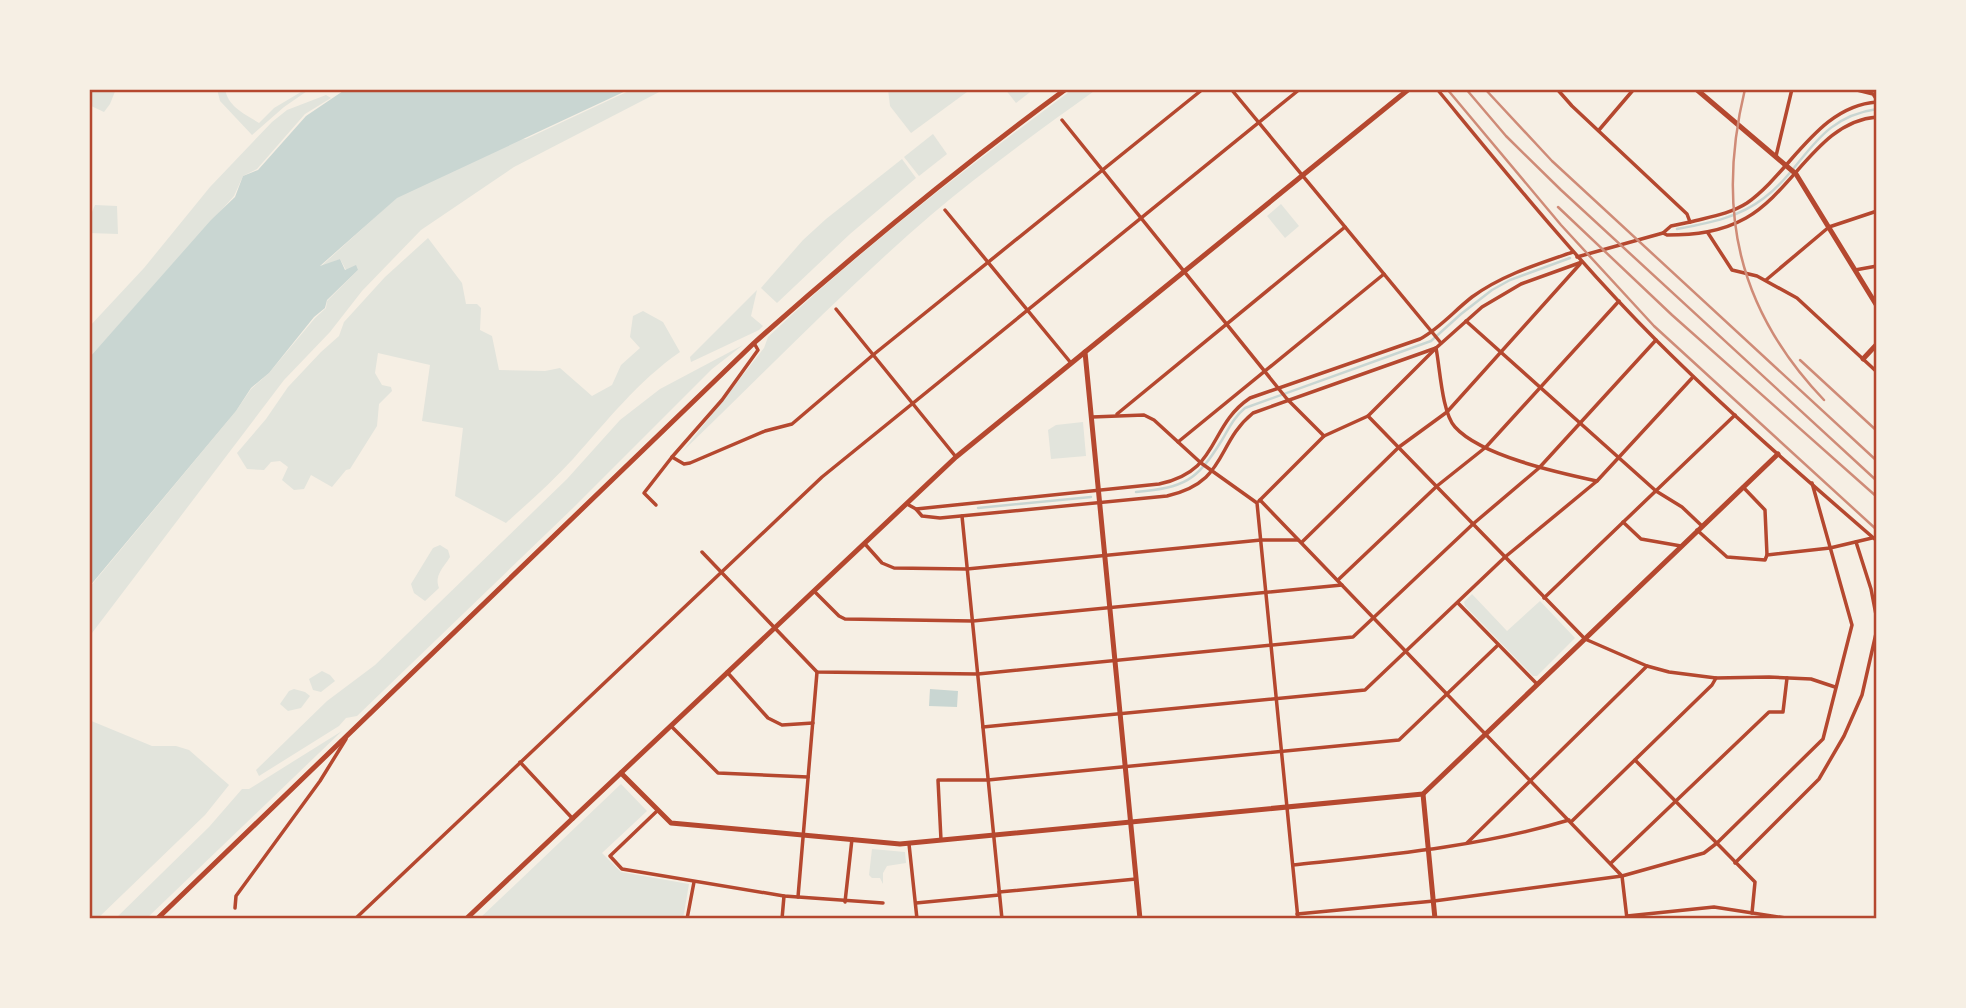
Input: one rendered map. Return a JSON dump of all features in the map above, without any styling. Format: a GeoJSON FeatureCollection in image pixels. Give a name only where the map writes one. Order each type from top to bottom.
{"type":"FeatureCollection","features":[{"type":"Feature","properties":{"kind":"street"},"geometry":{"type":"LineString","coordinates":[[157,919],[754,343],[836,269],[930,191],[1066,89]]}},
{"type":"Feature","properties":{"kind":"street"},"geometry":{"type":"LineString","coordinates":[[672,457],[684,464],[691,463],[765,431],[792,424],[873,355],[1203,89]]}},
{"type":"Feature","properties":{"kind":"street"},"geometry":{"type":"LineString","coordinates":[[1231,89],[1440,341]]}},
{"type":"Feature","properties":{"kind":"street"},"geometry":{"type":"LineString","coordinates":[[355,919],[822,478],[1300,89]]}},
{"type":"Feature","properties":{"kind":"street"},"geometry":{"type":"LineString","coordinates":[[466,919],[956,457],[1409,89]]}},
{"type":"Feature","properties":{"kind":"street"},"geometry":{"type":"LineString","coordinates":[[1437,89],[1577,257],[1656,340],[1693,377],[1875,539]]}},
{"type":"Feature","properties":{"kind":"street"},"geometry":{"type":"LineString","coordinates":[[1557,89],[1687,214],[1690,222]]}},
{"type":"Feature","properties":{"kind":"street"},"geometry":{"type":"LineString","coordinates":[[1598,131],[1634,89]]}},
{"type":"Feature","properties":{"kind":"street"},"geometry":{"type":"LineString","coordinates":[[1696,89],[1795,173],[1877,306]]}},
{"type":"Feature","properties":{"kind":"street"},"geometry":{"type":"LineString","coordinates":[[1776,156],[1792,89]]}},
{"type":"Feature","properties":{"kind":"street"},"geometry":{"type":"LineString","coordinates":[[1577,257],[1663,233],[1671,226],[1740,208],[1768,186],[1836,116],[1877,101],[1872,94],[1853,89]]}},
{"type":"Feature","properties":{"kind":"street"},"geometry":{"type":"LineString","coordinates":[[1663,233],[1708,233],[1745,219],[1757,211],[1834,132],[1855,121],[1877,117]]}},
{"type":"Feature","properties":{"kind":"street"},"geometry":{"type":"LineString","coordinates":[[1062,120],[1287,398],[1324,436]]}},
{"type":"Feature","properties":{"kind":"street"},"geometry":{"type":"LineString","coordinates":[[945,210],[1071,363]]}},
{"type":"Feature","properties":{"kind":"street"},"geometry":{"type":"LineString","coordinates":[[1766,280],[1829,227],[1877,211]]}},
{"type":"Feature","properties":{"kind":"street"},"geometry":{"type":"LineString","coordinates":[[1117,415],[1345,228]]}},
{"type":"Feature","properties":{"kind":"street"},"geometry":{"type":"LineString","coordinates":[[1708,233],[1732,270],[1766,280],[1797,298],[1877,372]]}},
{"type":"Feature","properties":{"kind":"street"},"geometry":{"type":"LineString","coordinates":[[916,509],[1169,482],[1191,472],[1202,463],[1224,425],[1240,405],[1250,398],[1394,349],[1432,333],[1489,286],[1532,266],[1573,252]]}},
{"type":"Feature","properties":{"kind":"street"},"geometry":{"type":"LineString","coordinates":[[1582,262],[1521,284],[1482,307],[1440,341],[1368,416],[1324,436],[1258,502],[1298,916],[1622,876],[1704,853],[1717,843],[1823,739],[1852,625],[1812,483]]}},
{"type":"Feature","properties":{"kind":"street"},"geometry":{"type":"LineString","coordinates":[[864,542],[882,563],[894,568],[967,569],[1261,540],[1301,541],[1399,447],[1447,412],[1582,262]]}},
{"type":"Feature","properties":{"kind":"street"},"geometry":{"type":"LineString","coordinates":[[1855,270],[1877,266]]}},
{"type":"Feature","properties":{"kind":"street"},"geometry":{"type":"LineString","coordinates":[[1178,442],[1384,274]]}},
{"type":"Feature","properties":{"kind":"street"},"geometry":{"type":"LineString","coordinates":[[1338,580],[1437,486],[1486,447],[1619,301]]}},
{"type":"Feature","properties":{"kind":"street"},"geometry":{"type":"LineString","coordinates":[[836,309],[956,457]]}},
{"type":"Feature","properties":{"kind":"street"},"geometry":{"type":"LineString","coordinates":[[1466,321],[1656,491],[1682,507],[1727,557],[1765,560],[1765,510],[1743,487]]}},
{"type":"Feature","properties":{"kind":"street"},"geometry":{"type":"LineString","coordinates":[[702,552],[817,672],[978,674],[1353,637],[1473,524],[1539,468],[1656,340]]}},
{"type":"Feature","properties":{"kind":"street"},"geometry":{"type":"LineString","coordinates":[[656,505],[644,493],[722,400],[758,350],[754,343]]}},
{"type":"Feature","properties":{"kind":"street"},"geometry":{"type":"LineString","coordinates":[[1863,359],[1877,344]]}},
{"type":"Feature","properties":{"kind":"street"},"geometry":{"type":"LineString","coordinates":[[905,503],[922,516],[940,518],[1181,493],[1195,485],[1211,470],[1222,457],[1243,420],[1262,408],[1436,348]]}},
{"type":"Feature","properties":{"kind":"street"},"geometry":{"type":"LineString","coordinates":[[1436,348],[1447,412],[1454,427],[1486,447],[1539,468],[1597,481]]}},
{"type":"Feature","properties":{"kind":"street"},"geometry":{"type":"LineString","coordinates":[[1085,352],[1140,919]]}},
{"type":"Feature","properties":{"kind":"street"},"geometry":{"type":"LineString","coordinates":[[983,727],[1365,690],[1505,557],[1597,481],[1693,377]]}},
{"type":"Feature","properties":{"kind":"street"},"geometry":{"type":"LineString","coordinates":[[1091,417],[1144,415],[1164,426],[1202,463],[1258,502],[1301,541],[1611,863],[1622,876],[1627,917],[1714,907],[1792,919]]}},
{"type":"Feature","properties":{"kind":"street"},"geometry":{"type":"LineString","coordinates":[[1544,598],[1735,415]]}},
{"type":"Feature","properties":{"kind":"street"},"geometry":{"type":"LineString","coordinates":[[1368,416],[1585,639],[1647,666],[1669,672],[1716,678],[1811,679],[1835,687]]}},
{"type":"Feature","properties":{"kind":"street"},"geometry":{"type":"LineString","coordinates":[[621,773],[657,811],[675,824],[909,843],[1423,794],[1778,454]]}},
{"type":"Feature","properties":{"kind":"street"},"geometry":{"type":"LineString","coordinates":[[962,516],[1002,919]]}},
{"type":"Feature","properties":{"kind":"street"},"geometry":{"type":"LineString","coordinates":[[1623,523],[1641,539],[1681,546]]}},
{"type":"Feature","properties":{"kind":"street"},"geometry":{"type":"LineString","coordinates":[[1767,555],[1830,548],[1875,539]]}},
{"type":"Feature","properties":{"kind":"street"},"geometry":{"type":"LineString","coordinates":[[1856,542],[1871,589],[1877,620]]}},
{"type":"Feature","properties":{"kind":"street"},"geometry":{"type":"LineString","coordinates":[[813,590],[845,619],[973,621],[1342,585]]}},
{"type":"Feature","properties":{"kind":"street"},"geometry":{"type":"LineString","coordinates":[[1458,603],[1537,684]]}},
{"type":"Feature","properties":{"kind":"street"},"geometry":{"type":"LineString","coordinates":[[1735,863],[1819,779],[1830,763],[1862,695],[1877,629]]}},
{"type":"Feature","properties":{"kind":"street"},"geometry":{"type":"LineString","coordinates":[[941,840],[938,780],[988,780],[1399,740],[1498,645]]}},
{"type":"Feature","properties":{"kind":"street"},"geometry":{"type":"LineString","coordinates":[[1467,843],[1647,666]]}},
{"type":"Feature","properties":{"kind":"street"},"geometry":{"type":"LineString","coordinates":[[727,672],[768,718],[782,725],[813,723]]}},
{"type":"Feature","properties":{"kind":"street"},"geometry":{"type":"LineString","coordinates":[[798,897],[817,672]]}},
{"type":"Feature","properties":{"kind":"street"},"geometry":{"type":"LineString","coordinates":[[1293,864],[1429,851],[1570,821],[1712,685],[1716,678]]}},
{"type":"Feature","properties":{"kind":"street"},"geometry":{"type":"LineString","coordinates":[[1611,863],[1769,712],[1783,712],[1787,678]]}},
{"type":"Feature","properties":{"kind":"street"},"geometry":{"type":"LineString","coordinates":[[671,726],[718,774],[808,777]]}},
{"type":"Feature","properties":{"kind":"street"},"geometry":{"type":"LineString","coordinates":[[236,908],[236,896],[320,781],[352,729]]}},
{"type":"Feature","properties":{"kind":"street"},"geometry":{"type":"LineString","coordinates":[[1635,760],[1755,882],[1752,913]]}},
{"type":"Feature","properties":{"kind":"street"},"geometry":{"type":"LineString","coordinates":[[520,762],[573,819]]}},
{"type":"Feature","properties":{"kind":"street"},"geometry":{"type":"LineString","coordinates":[[1423,794],[1435,919]]}},
{"type":"Feature","properties":{"kind":"street"},"geometry":{"type":"LineString","coordinates":[[657,811],[610,856],[622,869],[784,896],[883,903]]}},
{"type":"Feature","properties":{"kind":"street"},"geometry":{"type":"LineString","coordinates":[[845,902],[852,839]]}},
{"type":"Feature","properties":{"kind":"street"},"geometry":{"type":"LineString","coordinates":[[909,843],[918,919]]}},
{"type":"Feature","properties":{"kind":"street"},"geometry":{"type":"LineString","coordinates":[[916,904],[1136,879]]}},
{"type":"Feature","properties":{"kind":"street"},"geometry":{"type":"LineString","coordinates":[[687,919],[694,882]]}},
{"type":"Feature","properties":{"kind":"street"},"geometry":{"type":"LineString","coordinates":[[782,919],[784,896]]}},
{"type":"Feature","properties":{"kind":"shaded area"},"geometry":{"type":"Polygon","coordinates":[[[89,89],[116,89],[104,112],[89,105],[89,89]]]}},
{"type":"Feature","properties":{"kind":"shaded area"},"geometry":{"type":"Polygon","coordinates":[[[217,89],[225,89],[233,105],[259,123],[274,108],[310,89],[252,135],[220,101],[217,89]]]}},
{"type":"Feature","properties":{"kind":"shaded area"},"geometry":{"type":"Polygon","coordinates":[[[346,89],[630,89],[397,198],[320,266],[340,259],[345,270],[356,265],[358,270],[327,300],[325,308],[314,317],[269,373],[251,388],[236,411],[89,587],[89,358],[211,220],[235,197],[243,176],[258,170],[306,116],[346,89]]]}},
{"type":"Feature","properties":{"kind":"shaded area"},"geometry":{"type":"Polygon","coordinates":[[[633,89],[665,89],[514,167],[421,230],[362,291],[330,332],[284,380],[89,637],[89,588],[236,411],[251,389],[269,373],[326,308],[327,301],[358,270],[346,270],[340,259],[319,268],[404,191],[511,140],[526,139],[633,89]]]}},
{"type":"Feature","properties":{"kind":"shaded area"},"geometry":{"type":"Polygon","coordinates":[[[888,89],[971,89],[911,133],[890,106],[888,89]]]}},
{"type":"Feature","properties":{"kind":"shaded area"},"geometry":{"type":"Polygon","coordinates":[[[1005,89],[1034,89],[1016,103],[1005,89]]]}},
{"type":"Feature","properties":{"kind":"shaded area"},"geometry":{"type":"Polygon","coordinates":[[[1073,89],[1097,89],[992,166],[931,215],[836,302],[683,451],[764,348],[768,337],[955,178],[1073,89]]]}},
{"type":"Feature","properties":{"kind":"shaded area"},"geometry":{"type":"Polygon","coordinates":[[[326,95],[331,98],[305,114],[257,169],[243,176],[234,196],[89,358],[89,327],[144,268],[210,187],[272,122],[287,110],[326,95]]]}},
{"type":"Feature","properties":{"kind":"shaded area"},"geometry":{"type":"Polygon","coordinates":[[[933,134],[947,154],[919,176],[904,157],[933,134]]]}},
{"type":"Feature","properties":{"kind":"shaded area"},"geometry":{"type":"Polygon","coordinates":[[[902,159],[916,178],[850,234],[777,303],[761,288],[803,240],[902,159]]]}},
{"type":"Feature","properties":{"kind":"shaded area"},"geometry":{"type":"Polygon","coordinates":[[[1281,204],[1299,226],[1285,238],[1267,216],[1281,204]]]}},
{"type":"Feature","properties":{"kind":"shaded area"},"geometry":{"type":"Polygon","coordinates":[[[95,205],[117,206],[118,234],[89,233],[89,219],[95,205]]]}},
{"type":"Feature","properties":{"kind":"shaded area"},"geometry":{"type":"Polygon","coordinates":[[[428,238],[462,283],[466,304],[477,304],[481,308],[480,330],[492,336],[499,370],[545,371],[560,368],[592,396],[612,385],[621,365],[640,348],[630,337],[633,316],[643,311],[663,322],[680,352],[637,389],[565,467],[506,523],[455,496],[463,428],[422,421],[430,365],[378,353],[375,373],[382,385],[391,387],[392,391],[379,404],[377,426],[350,469],[346,470],[332,487],[311,475],[304,489],[294,490],[282,480],[288,467],[280,461],[271,462],[264,470],[247,469],[237,453],[266,419],[288,387],[339,336],[344,322],[385,277],[428,238]]]}},
{"type":"Feature","properties":{"kind":"shaded area"},"geometry":{"type":"Polygon","coordinates":[[[757,290],[751,316],[763,326],[691,362],[690,357],[757,290]]]}},
{"type":"Feature","properties":{"kind":"shaded area"},"geometry":{"type":"Polygon","coordinates":[[[743,345],[712,369],[573,508],[357,716],[346,718],[339,726],[259,776],[256,770],[327,701],[375,665],[567,479],[620,420],[660,389],[743,345]]]}},
{"type":"Feature","properties":{"kind":"shaded area"},"geometry":{"type":"Polygon","coordinates":[[[1083,422],[1086,456],[1051,459],[1048,430],[1056,425],[1083,422]]]}},
{"type":"Feature","properties":{"kind":"shaded area"},"geometry":{"type":"Polygon","coordinates":[[[440,545],[448,550],[450,557],[439,575],[439,588],[425,601],[414,593],[411,584],[433,548],[440,545]]]}},
{"type":"Feature","properties":{"kind":"shaded area"},"geometry":{"type":"Polygon","coordinates":[[[1472,594],[1507,631],[1540,601],[1575,638],[1537,676],[1533,676],[1465,606],[1464,602],[1472,594]]]}},
{"type":"Feature","properties":{"kind":"shaded area"},"geometry":{"type":"Polygon","coordinates":[[[322,671],[335,681],[321,692],[313,690],[309,679],[322,671]]]}},
{"type":"Feature","properties":{"kind":"shaded area"},"geometry":{"type":"Polygon","coordinates":[[[294,689],[310,696],[301,708],[288,711],[280,704],[289,691],[294,689]]]}},
{"type":"Feature","properties":{"kind":"shaded area"},"geometry":{"type":"Polygon","coordinates":[[[930,689],[958,691],[957,707],[929,706],[930,689]]]}},
{"type":"Feature","properties":{"kind":"shaded area"},"geometry":{"type":"Polygon","coordinates":[[[89,720],[152,746],[176,746],[189,750],[229,785],[205,815],[97,919],[89,919],[89,720]]]}},
{"type":"Feature","properties":{"kind":"shaded area"},"geometry":{"type":"Polygon","coordinates":[[[342,731],[146,919],[115,919],[209,827],[242,789],[249,789],[342,731]]]}},
{"type":"Feature","properties":{"kind":"shaded area"},"geometry":{"type":"Polygon","coordinates":[[[621,784],[647,811],[602,853],[621,872],[689,884],[683,919],[479,919],[621,784]]]}},
{"type":"Feature","properties":{"kind":"shaded area"},"geometry":{"type":"Polygon","coordinates":[[[872,849],[905,852],[906,863],[887,866],[883,873],[883,884],[880,878],[872,878],[869,875],[872,849]]]}},
{"type":"Feature","properties":{"kind":"waterway"},"geometry":{"type":"LineString","coordinates":[[1677,229],[1723,219],[1754,205],[1779,185],[1825,132],[1856,114],[1877,109]]}},
{"type":"Feature","properties":{"kind":"waterway"},"geometry":{"type":"LineString","coordinates":[[1136,492],[1166,488],[1196,474],[1245,408],[1431,341],[1492,290],[1510,280],[1570,258]]}},
{"type":"Feature","properties":{"kind":"waterway"},"geometry":{"type":"LineString","coordinates":[[978,508],[1091,497]]}},
{"type":"Feature","properties":{"kind":"railway"},"geometry":{"type":"LineString","coordinates":[[1447,89],[1561,225],[1654,326],[1877,530]]}},
{"type":"Feature","properties":{"kind":"railway"},"geometry":{"type":"LineString","coordinates":[[1466,89],[1506,136],[1561,190],[1877,481]]}},
{"type":"Feature","properties":{"kind":"railway"},"geometry":{"type":"LineString","coordinates":[[1485,89],[1552,161],[1877,461]]}},
{"type":"Feature","properties":{"kind":"railway"},"geometry":{"type":"LineString","coordinates":[[1745,89],[1736,133],[1733,175],[1734,216],[1741,255],[1753,293],[1771,330],[1794,365],[1824,400]]}},
{"type":"Feature","properties":{"kind":"railway"},"geometry":{"type":"LineString","coordinates":[[1558,207],[1672,315],[1877,497]]}},
{"type":"Feature","properties":{"kind":"railway"},"geometry":{"type":"LineString","coordinates":[[1800,360],[1877,431]]}}]}
